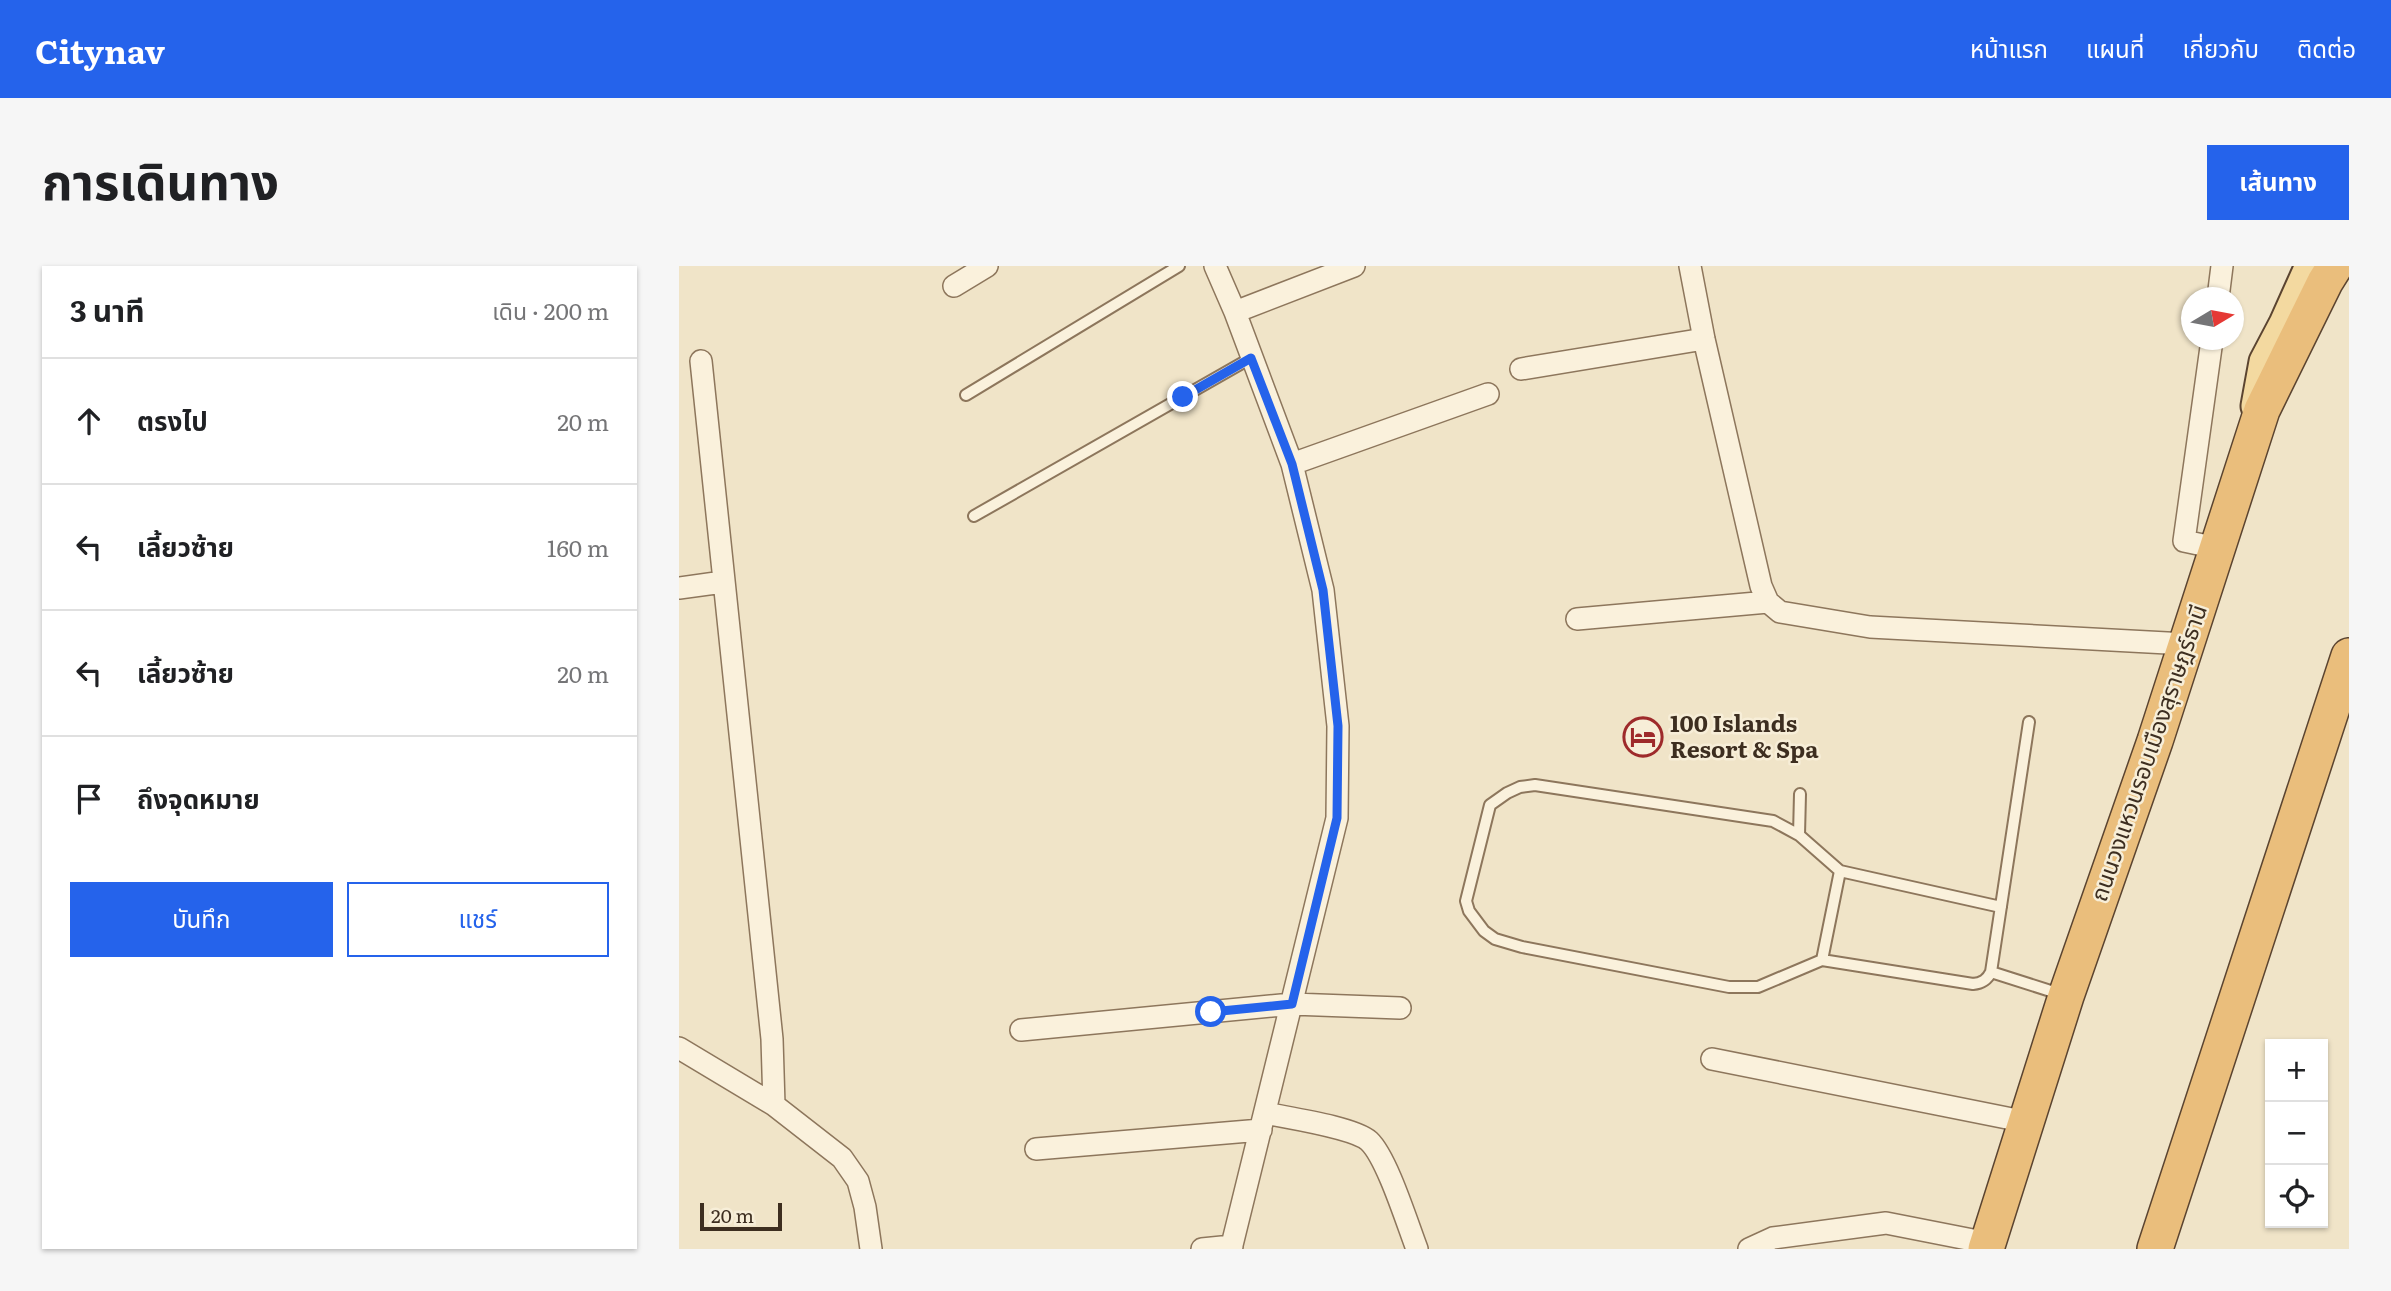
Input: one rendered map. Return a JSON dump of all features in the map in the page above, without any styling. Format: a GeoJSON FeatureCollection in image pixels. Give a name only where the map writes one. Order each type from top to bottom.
{"type":"FeatureCollection","features":[{"type":"Feature","properties":{"kind":"highway","name":"ถนนวงแหวนรอบเมืองสุราษฎร์ธานี"},"geometry":{"type":"LineString","coordinates":[[1987,1246],[2066,996],[2186,644],[2262,410],[2335,266]]}},
{"type":"Feature","properties":{"kind":"highway"},"geometry":{"type":"LineString","coordinates":[[2251,443],[2298,372],[2349,279]]}},
{"type":"Feature","properties":{"kind":"highway"},"geometry":{"type":"LineString","coordinates":[[2155,1249],[2349,656]]}},
{"type":"Feature","properties":{"kind":"main road"},"geometry":{"type":"LineString","coordinates":[[2251,443],[2266,362],[2312,266]]}},
{"type":"Feature","properties":{"kind":"street"},"geometry":{"type":"LineString","coordinates":[[954,286],[987,266]]}},
{"type":"Feature","properties":{"kind":"street"},"geometry":{"type":"LineString","coordinates":[[1202,1249],[1231,1247],[1337,818],[1338,726],[1323,590],[1292,464],[1215,266]]}},
{"type":"Feature","properties":{"kind":"street"},"geometry":{"type":"LineString","coordinates":[[1235,312],[1355,266]]}},
{"type":"Feature","properties":{"kind":"street"},"geometry":{"type":"LineString","coordinates":[[1690,266],[1704,339],[1761,586],[1768,602],[1780,612],[1870,627],[2186,644]]}},
{"type":"Feature","properties":{"kind":"street"},"geometry":{"type":"LineString","coordinates":[[2219,287],[2222,266]]}},
{"type":"Feature","properties":{"kind":"street"},"geometry":{"type":"LineString","coordinates":[[1521,369],[1704,339]]}},
{"type":"Feature","properties":{"kind":"street"},"geometry":{"type":"LineString","coordinates":[[2211,350],[2185,541],[2217,548]]}},
{"type":"Feature","properties":{"kind":"street"},"geometry":{"type":"LineString","coordinates":[[701,361],[772,1039],[774,1105]]}},
{"type":"Feature","properties":{"kind":"street"},"geometry":{"type":"LineString","coordinates":[[1292,464],[1488,394]]}},
{"type":"Feature","properties":{"kind":"street"},"geometry":{"type":"LineString","coordinates":[[679,588],[723,582]]}},
{"type":"Feature","properties":{"kind":"street"},"geometry":{"type":"LineString","coordinates":[[1577,619],[1768,602]]}},
{"type":"Feature","properties":{"kind":"street"},"geometry":{"type":"LineString","coordinates":[[1021,1030],[1292,1004],[1400,1008]]}},
{"type":"Feature","properties":{"kind":"street"},"geometry":{"type":"LineString","coordinates":[[679,1048],[774,1105],[842,1158],[858,1181],[871,1249]]}},
{"type":"Feature","properties":{"kind":"street"},"geometry":{"type":"LineString","coordinates":[[1712,1059],[2027,1122]]}},
{"type":"Feature","properties":{"kind":"street"},"geometry":{"type":"LineString","coordinates":[[1036,1149],[1263,1122],[1350,1132],[1370,1142],[1383,1164],[1417,1249]]}},
{"type":"Feature","properties":{"kind":"street"},"geometry":{"type":"LineString","coordinates":[[1749,1249],[1773,1238],[1886,1223],[1987,1246]]}},
{"type":"Feature","properties":{"kind":"lane"},"geometry":{"type":"LineString","coordinates":[[966,395],[1179,266]]}},
{"type":"Feature","properties":{"kind":"lane"},"geometry":{"type":"LineString","coordinates":[[974,516],[1251,358]]}},
{"type":"Feature","properties":{"kind":"lane"},"geometry":{"type":"LineString","coordinates":[[2001,907],[1840,871],[1798,835],[1773,821],[1759,817],[1535,785],[1520,787],[1490,805],[1466,901],[1475,922],[1495,939],[1522,947],[1729,987],[1758,987],[1822,960],[1980,984],[1988,979],[1991,972],[2001,907],[2029,722]]}},
{"type":"Feature","properties":{"kind":"lane"},"geometry":{"type":"LineString","coordinates":[[1798,835],[1800,794]]}},
{"type":"Feature","properties":{"kind":"lane"},"geometry":{"type":"LineString","coordinates":[[1822,960],[1840,871]]}},
{"type":"Feature","properties":{"kind":"lane"},"geometry":{"type":"LineString","coordinates":[[1991,972],[2066,996]]}},
{"type":"Feature","properties":{"kind":"place","name":"100 Islands Resort & Spa"},"geometry":{"type":"Point","coordinates":[1643,737]}},
{"type":"Feature","properties":{"kind":"route"},"geometry":{"type":"LineString","coordinates":[[1183,397],[1251,358],[1292,464],[1323,590],[1338,726],[1337,818],[1292,1004],[1211,1012]]}}]}
